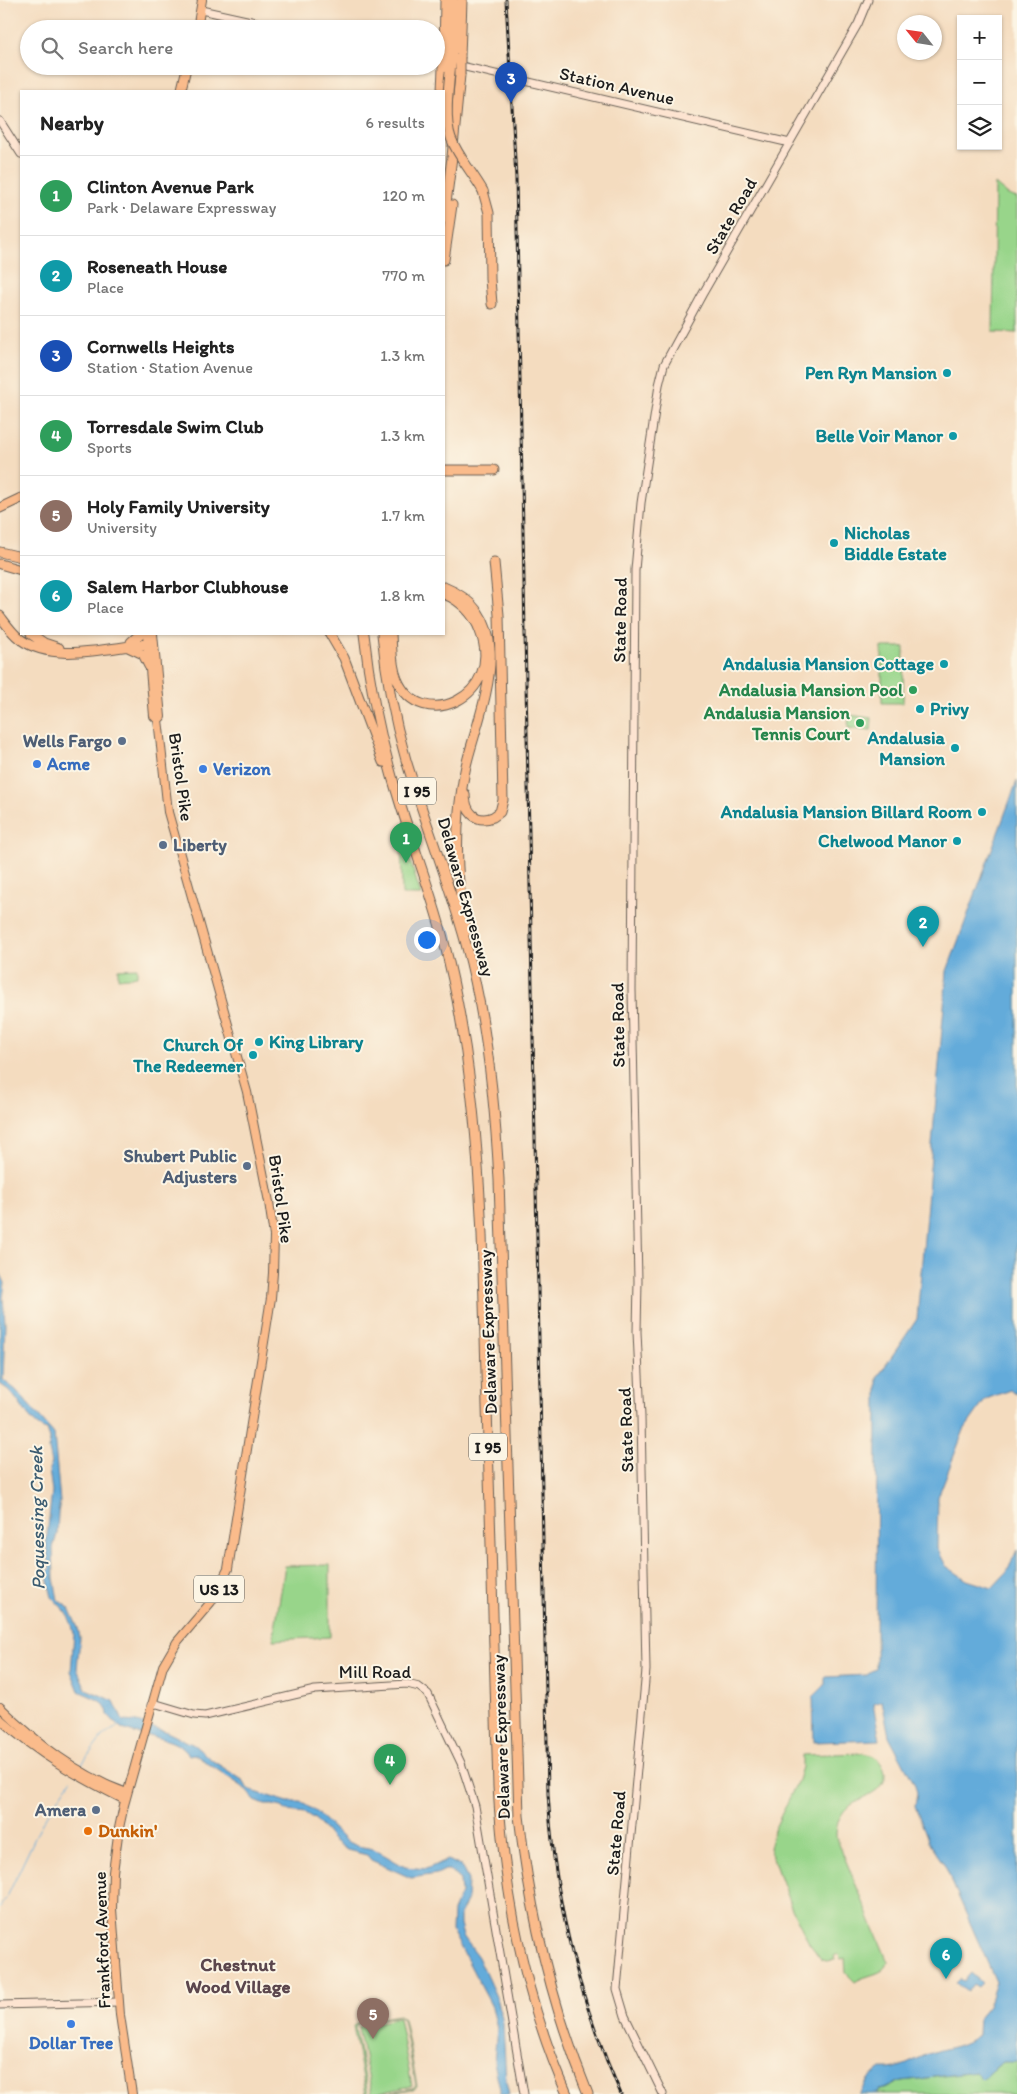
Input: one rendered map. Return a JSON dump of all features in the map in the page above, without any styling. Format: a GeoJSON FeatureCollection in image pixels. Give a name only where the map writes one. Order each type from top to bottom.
{"type":"FeatureCollection","features":[{"type":"Feature","properties":{"kind":"highway"},"geometry":{"type":"LineString","coordinates":[[445,0],[452,55],[460,75],[445,210]]}},
{"type":"Feature","properties":{"kind":"highway"},"geometry":{"type":"LineString","coordinates":[[453,0],[449,132],[455,147],[483,191],[489,213],[492,304]]}},
{"type":"Feature","properties":{"kind":"highway"},"geometry":{"type":"LineString","coordinates":[[445,66],[452,55],[462,0]]}},
{"type":"Feature","properties":{"kind":"highway"},"geometry":{"type":"LineString","coordinates":[[442,90],[443,75]]}},
{"type":"Feature","properties":{"kind":"highway"},"geometry":{"type":"LineString","coordinates":[[445,252],[458,150],[456,120]]}},
{"type":"Feature","properties":{"kind":"highway"},"geometry":{"type":"LineString","coordinates":[[445,470],[494,472],[445,474]]}},
{"type":"Feature","properties":{"kind":"highway"},"geometry":{"type":"LineString","coordinates":[[0,508],[20,498]]}},
{"type":"Feature","properties":{"kind":"highway"},"geometry":{"type":"LineString","coordinates":[[0,552],[20,557]]}},
{"type":"Feature","properties":{"kind":"highway"},"geometry":{"type":"LineString","coordinates":[[466,766],[465,799],[467,809],[479,819],[494,818],[501,809],[503,800],[499,615],[494,562]]}},
{"type":"Feature","properties":{"kind":"highway"},"geometry":{"type":"LineString","coordinates":[[0,564],[20,570]]}},
{"type":"Feature","properties":{"kind":"highway"},"geometry":{"type":"LineString","coordinates":[[445,588],[459,595],[475,609],[486,630],[490,647],[490,666],[486,693],[466,766],[460,799],[457,842],[466,945]]}},
{"type":"Feature","properties":{"kind":"highway"},"geometry":{"type":"LineString","coordinates":[[391,635],[396,677],[408,695],[422,703],[436,706],[450,704],[466,696],[475,687],[483,672],[485,657],[482,636],[477,623],[468,611],[458,602],[445,595]]}},
{"type":"Feature","properties":{"kind":"highway"},"geometry":{"type":"LineString","coordinates":[[0,616],[19,638],[44,650],[61,653],[129,644],[148,638]]}},
{"type":"Feature","properties":{"kind":"highway"},"geometry":{"type":"LineString","coordinates":[[32,635],[44,643],[60,648],[129,644],[143,654],[149,666]]}},
{"type":"Feature","properties":{"kind":"highway"},"geometry":{"type":"LineString","coordinates":[[331,635],[344,658],[368,727],[399,801]]}},
{"type":"Feature","properties":{"kind":"highway","name":"Delaware Expressway"},"geometry":{"type":"LineString","coordinates":[[364,635],[374,704],[399,801],[441,930],[465,1034],[478,1143],[501,1835],[514,1919],[529,1986],[546,2039],[567,2094]]}},
{"type":"Feature","properties":{"kind":"highway","name":"Delaware Expressway"},"geometry":{"type":"LineString","coordinates":[[382,635],[390,690],[399,733],[466,945],[487,1055],[497,1151],[519,1816],[530,1896],[542,1957],[562,2023],[588,2094]]}},
{"type":"Feature","properties":{"kind":"main road"},"geometry":{"type":"LineString","coordinates":[[199,20],[202,0]]}},
{"type":"Feature","properties":{"kind":"main road","name":"State Road"},"geometry":{"type":"LineString","coordinates":[[663,2094],[625,2016],[618,1989],[646,1672],[641,1417],[637,1332],[638,1272],[632,990],[636,546],[657,394],[664,365],[702,295],[858,24],[868,0]]}},
{"type":"Feature","properties":{"kind":"main road"},"geometry":{"type":"LineString","coordinates":[[201,10],[247,20]]}},
{"type":"Feature","properties":{"kind":"main road","name":"Station Avenue"},"geometry":{"type":"LineString","coordinates":[[445,62],[790,143]]}},
{"type":"Feature","properties":{"kind":"main road"},"geometry":{"type":"LineString","coordinates":[[180,90],[184,75]]}},
{"type":"Feature","properties":{"kind":"main road"},"geometry":{"type":"LineString","coordinates":[[0,121],[20,152]]}},
{"type":"Feature","properties":{"kind":"main road","name":"Bristol Pike"},"geometry":{"type":"LineString","coordinates":[[148,638],[154,716],[158,720]]}},
{"type":"Feature","properties":{"kind":"main road","name":"Bristol Pike"},"geometry":{"type":"LineString","coordinates":[[145,1728],[159,1677],[169,1653],[181,1636],[211,1602],[228,1569],[270,1298],[274,1252],[271,1210],[247,1092],[168,812],[158,720],[161,717],[148,638]]}},
{"type":"Feature","properties":{"kind":"main road","name":"Mill Road"},"geometry":{"type":"LineString","coordinates":[[151,1705],[157,1704],[194,1715],[205,1716],[329,1688],[407,1684],[419,1686],[428,1694],[461,1763],[476,1806],[524,2094]]}},
{"type":"Feature","properties":{"kind":"main road"},"geometry":{"type":"LineString","coordinates":[[0,1707],[24,1731],[61,1759],[126,1796]]}},
{"type":"Feature","properties":{"kind":"main road"},"geometry":{"type":"LineString","coordinates":[[0,1719],[36,1750],[58,1765],[126,1796]]}},
{"type":"Feature","properties":{"kind":"main road","name":"Frankford Avenue"},"geometry":{"type":"LineString","coordinates":[[132,2094],[119,2002],[112,1889],[116,1847],[126,1796],[145,1728]]}},
{"type":"Feature","properties":{"kind":"main road"},"geometry":{"type":"LineString","coordinates":[[0,2005],[119,2002]]}},
{"type":"Feature","properties":{"kind":"green space"},"geometry":{"type":"Polygon","coordinates":[[[995,184],[1008,195],[1017,198],[1017,333],[993,332],[995,184]]]}},
{"type":"Feature","properties":{"kind":"green space"},"geometry":{"type":"Polygon","coordinates":[[[882,647],[904,647],[903,703],[882,703],[882,647]]]}},
{"type":"Feature","properties":{"kind":"green space","name":"Andalusia Mansion Tennis Court"},"geometry":{"type":"Polygon","coordinates":[[[849,715],[872,718],[871,730],[848,728],[849,715]]]}},
{"type":"Feature","properties":{"kind":"green space"},"geometry":{"type":"Polygon","coordinates":[[[401,832],[421,895],[402,895],[401,832]]]}},
{"type":"Feature","properties":{"kind":"green space"},"geometry":{"type":"Polygon","coordinates":[[[137,968],[137,976],[118,978],[118,969],[137,968]]]}},
{"type":"Feature","properties":{"kind":"green space"},"geometry":{"type":"Polygon","coordinates":[[[330,1565],[330,1637],[273,1640],[285,1566],[330,1565]]]}},
{"type":"Feature","properties":{"kind":"green space"},"geometry":{"type":"Polygon","coordinates":[[[863,1753],[874,1756],[880,1762],[885,1774],[884,1781],[880,1787],[844,1811],[838,1823],[836,1837],[888,1962],[880,1972],[855,1982],[846,1973],[845,1958],[841,1959],[838,1954],[834,1956],[835,1960],[826,1961],[821,1959],[809,1943],[791,1907],[769,1848],[774,1830],[798,1780],[802,1767],[802,1755],[863,1753]]]}},
{"type":"Feature","properties":{"kind":"green space"},"geometry":{"type":"Polygon","coordinates":[[[399,2015],[404,2019],[417,2086],[413,2089],[382,2094],[413,2088],[416,2085],[403,2019],[398,2016],[357,2024],[355,2027],[368,2094],[366,2094],[353,2026],[357,2023],[399,2015]]]}},
{"type":"Feature","properties":{"kind":"green space"},"geometry":{"type":"Polygon","coordinates":[[[399,2018],[412,2086],[372,2094],[358,2027],[399,2018]]]}},
{"type":"Feature","properties":{"kind":"green space"},"geometry":{"type":"Polygon","coordinates":[[[1002,2062],[1017,2062],[1017,2094],[877,2094],[880,2090],[902,2081],[976,2072],[983,2079],[1002,2062]]]}},
{"type":"Feature","properties":{"kind":"water"},"geometry":{"type":"Polygon","coordinates":[[[1017,781],[1017,1393],[1010,1390],[986,1399],[964,1430],[938,1497],[937,1548],[946,1566],[967,1580],[992,1588],[1007,1572],[1017,1550],[1017,2062],[1002,2062],[983,2079],[976,2072],[939,2076],[902,2081],[880,2090],[877,2094],[859,2094],[869,2078],[881,2069],[902,2066],[934,2052],[961,2045],[978,2035],[979,2017],[988,2006],[996,1982],[945,1866],[929,1842],[915,1806],[917,1793],[915,1785],[889,1736],[882,1701],[873,1704],[880,1740],[814,1742],[813,1697],[825,1685],[825,1677],[867,1675],[876,1668],[877,1378],[917,1319],[947,971],[1017,781]]]}},
{"type":"Feature","properties":{"kind":"water"},"geometry":{"type":"Polygon","coordinates":[[[0,1272],[5,1283],[3,1298],[5,1323],[3,1380],[16,1390],[54,1434],[60,1502],[57,1534],[53,1548],[54,1578],[58,1600],[69,1608],[78,1628],[80,1638],[77,1669],[86,1689],[114,1701],[123,1721],[137,1722],[165,1731],[194,1745],[213,1761],[244,1781],[247,1788],[252,1791],[288,1802],[301,1802],[316,1812],[345,1840],[357,1846],[374,1849],[405,1867],[426,1869],[447,1860],[461,1866],[468,1880],[467,1902],[460,1914],[460,1925],[463,1936],[478,1957],[498,2001],[503,2023],[506,2081],[509,2094],[501,2094],[494,2062],[497,2028],[492,2007],[452,1931],[453,1911],[461,1893],[460,1880],[449,1870],[411,1878],[371,1860],[367,1855],[347,1850],[333,1840],[316,1820],[305,1813],[287,1811],[282,1807],[265,1805],[255,1801],[243,1787],[194,1754],[189,1755],[175,1743],[123,1729],[108,1715],[102,1703],[79,1691],[71,1671],[74,1634],[72,1625],[67,1613],[52,1597],[46,1573],[50,1569],[46,1545],[52,1491],[49,1470],[52,1463],[49,1450],[50,1439],[47,1430],[37,1425],[12,1393],[0,1384],[0,1272]]]}},
{"type":"Feature","properties":{"kind":"water"},"geometry":{"type":"Polygon","coordinates":[[[971,1973],[982,1983],[978,1987],[973,1984],[967,1992],[956,1983],[960,1979],[964,1981],[971,1973]]]}},
{"type":"Feature","properties":{"kind":"waterway"},"geometry":{"type":"LineString","coordinates":[[81,1765],[103,1736],[120,1725]]}},
{"type":"Feature","properties":{"kind":"waterway"},"geometry":{"type":"LineString","coordinates":[[0,1907],[7,1897],[43,1821],[71,1780]]}},
{"type":"Feature","properties":{"kind":"railway"},"geometry":{"type":"LineString","coordinates":[[506,0],[516,178],[548,1794],[556,1872],[562,1910],[571,1947],[592,2021],[621,2094]]}},
{"type":"Feature","properties":{"kind":"place","name":"Cornwells Heights"},"geometry":{"type":"Point","coordinates":[511,103]}},
{"type":"Feature","properties":{"kind":"place","name":"Pen Ryn Mansion"},"geometry":{"type":"Point","coordinates":[947,373]}},
{"type":"Feature","properties":{"kind":"place","name":"Belle Voir Manor"},"geometry":{"type":"Point","coordinates":[953,436]}},
{"type":"Feature","properties":{"kind":"place","name":"Nicholas Biddle Estate"},"geometry":{"type":"Point","coordinates":[834,543]}},
{"type":"Feature","properties":{"kind":"place","name":"Andalusia Mansion Cottage"},"geometry":{"type":"Point","coordinates":[944,664]}},
{"type":"Feature","properties":{"kind":"place","name":"Andalusia Mansion Pool"},"geometry":{"type":"Point","coordinates":[913,690]}},
{"type":"Feature","properties":{"kind":"place","name":"Privy"},"geometry":{"type":"Point","coordinates":[920,709]}},
{"type":"Feature","properties":{"kind":"place","name":"Andalusia Mansion Tennis Court"},"geometry":{"type":"Point","coordinates":[860,723]}},
{"type":"Feature","properties":{"kind":"place","name":"Wells Fargo"},"geometry":{"type":"Point","coordinates":[122,741]}},
{"type":"Feature","properties":{"kind":"place","name":"Andalusia Mansion"},"geometry":{"type":"Point","coordinates":[955,748]}},
{"type":"Feature","properties":{"kind":"place","name":"Acme"},"geometry":{"type":"Point","coordinates":[37,764]}},
{"type":"Feature","properties":{"kind":"place","name":"Verizon"},"geometry":{"type":"Point","coordinates":[203,769]}},
{"type":"Feature","properties":{"kind":"place","name":"Andalusia Mansion Billard Room"},"geometry":{"type":"Point","coordinates":[982,812]}},
{"type":"Feature","properties":{"kind":"place","name":"Chelwood Manor"},"geometry":{"type":"Point","coordinates":[957,841]}},
{"type":"Feature","properties":{"kind":"place","name":"Liberty"},"geometry":{"type":"Point","coordinates":[163,845]}},
{"type":"Feature","properties":{"kind":"place","name":"Clinton Avenue Park"},"geometry":{"type":"Point","coordinates":[406,863]}},
{"type":"Feature","properties":{"kind":"place","name":"Roseneath House"},"geometry":{"type":"Point","coordinates":[923,947]}},
{"type":"Feature","properties":{"kind":"place","name":"King Library"},"geometry":{"type":"Point","coordinates":[259,1042]}},
{"type":"Feature","properties":{"kind":"place","name":"Church Of The Redeemer"},"geometry":{"type":"Point","coordinates":[253,1055]}},
{"type":"Feature","properties":{"kind":"place","name":"Shubert Public Adjusters"},"geometry":{"type":"Point","coordinates":[247,1166]}},
{"type":"Feature","properties":{"kind":"place","name":"Torresdale Swim Club"},"geometry":{"type":"Point","coordinates":[390,1785]}},
{"type":"Feature","properties":{"kind":"place","name":"Amera"},"geometry":{"type":"Point","coordinates":[96,1810]}},
{"type":"Feature","properties":{"kind":"place","name":"Dunkin'"},"geometry":{"type":"Point","coordinates":[88,1831]}},
{"type":"Feature","properties":{"kind":"place","name":"Salem Harbor Clubhouse"},"geometry":{"type":"Point","coordinates":[946,1979]}},
{"type":"Feature","properties":{"kind":"place","name":"Dollar Tree"},"geometry":{"type":"Point","coordinates":[71,2024]}},
{"type":"Feature","properties":{"kind":"place","name":"Holy Family University"},"geometry":{"type":"Point","coordinates":[373,2039]}},
{"type":"Feature","properties":{"kind":"district","name":"Chestnut Wood Village"},"geometry":{"type":"Point","coordinates":[238,1975]}},
{"type":"Feature","properties":{"kind":"water label","name":"Poquessing Creek"},"geometry":{"type":"Point","coordinates":[37,1518]}}]}
